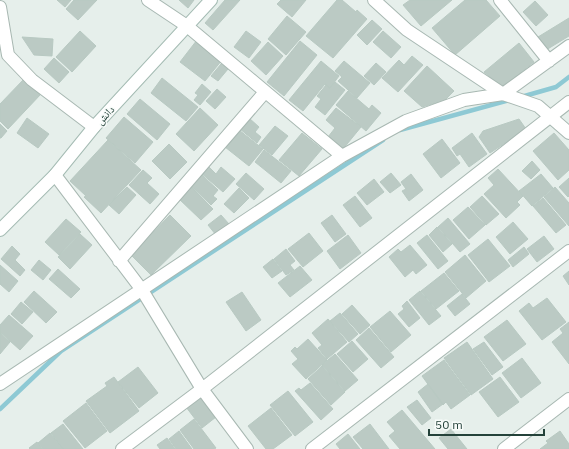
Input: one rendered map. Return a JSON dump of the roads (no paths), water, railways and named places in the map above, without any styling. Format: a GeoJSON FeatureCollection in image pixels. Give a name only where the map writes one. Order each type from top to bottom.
{"type":"FeatureCollection","features":[{"type":"Feature","properties":{"kind":"street"},"geometry":{"type":"LineString","coordinates":[[148,0],[187,26],[342,156]]}},
{"type":"Feature","properties":{"kind":"street","name":"دانش"},"geometry":{"type":"LineString","coordinates":[[0,230],[55,175],[94,127],[211,0]]}},
{"type":"Feature","properties":{"kind":"street"},"geometry":{"type":"LineString","coordinates":[[374,0],[407,30],[503,94],[538,106],[569,133]]}},
{"type":"Feature","properties":{"kind":"street"},"geometry":{"type":"LineString","coordinates":[[500,0],[549,61]]}},
{"type":"Feature","properties":{"kind":"street"},"geometry":{"type":"LineString","coordinates":[[0,7],[8,55],[32,80],[94,127]]}},
{"type":"Feature","properties":{"kind":"street"},"geometry":{"type":"LineString","coordinates":[[0,384],[342,156],[406,121],[464,100],[503,94],[569,46]]}},
{"type":"Feature","properties":{"kind":"street"},"geometry":{"type":"LineString","coordinates":[[119,261],[265,92]]}},
{"type":"Feature","properties":{"kind":"street"},"geometry":{"type":"LineString","coordinates":[[122,449],[202,389],[569,102]]}},
{"type":"Feature","properties":{"kind":"street"},"geometry":{"type":"LineString","coordinates":[[55,175],[142,290],[202,389],[247,449]]}},
{"type":"Feature","properties":{"kind":"street"},"geometry":{"type":"LineString","coordinates":[[312,449],[569,251]]}},
{"type":"Feature","properties":{"kind":"street"},"geometry":{"type":"LineString","coordinates":[[504,449],[569,399]]}},
{"type":"Feature","properties":{"kind":"waterway"},"geometry":{"type":"LineString","coordinates":[[521,97],[556,87],[569,77]]}},
{"type":"Feature","properties":{"kind":"waterway"},"geometry":{"type":"LineString","coordinates":[[400,130],[510,100]]}},
{"type":"Feature","properties":{"kind":"waterway"},"geometry":{"type":"LineString","coordinates":[[0,409],[61,351],[383,140]]}}]}
